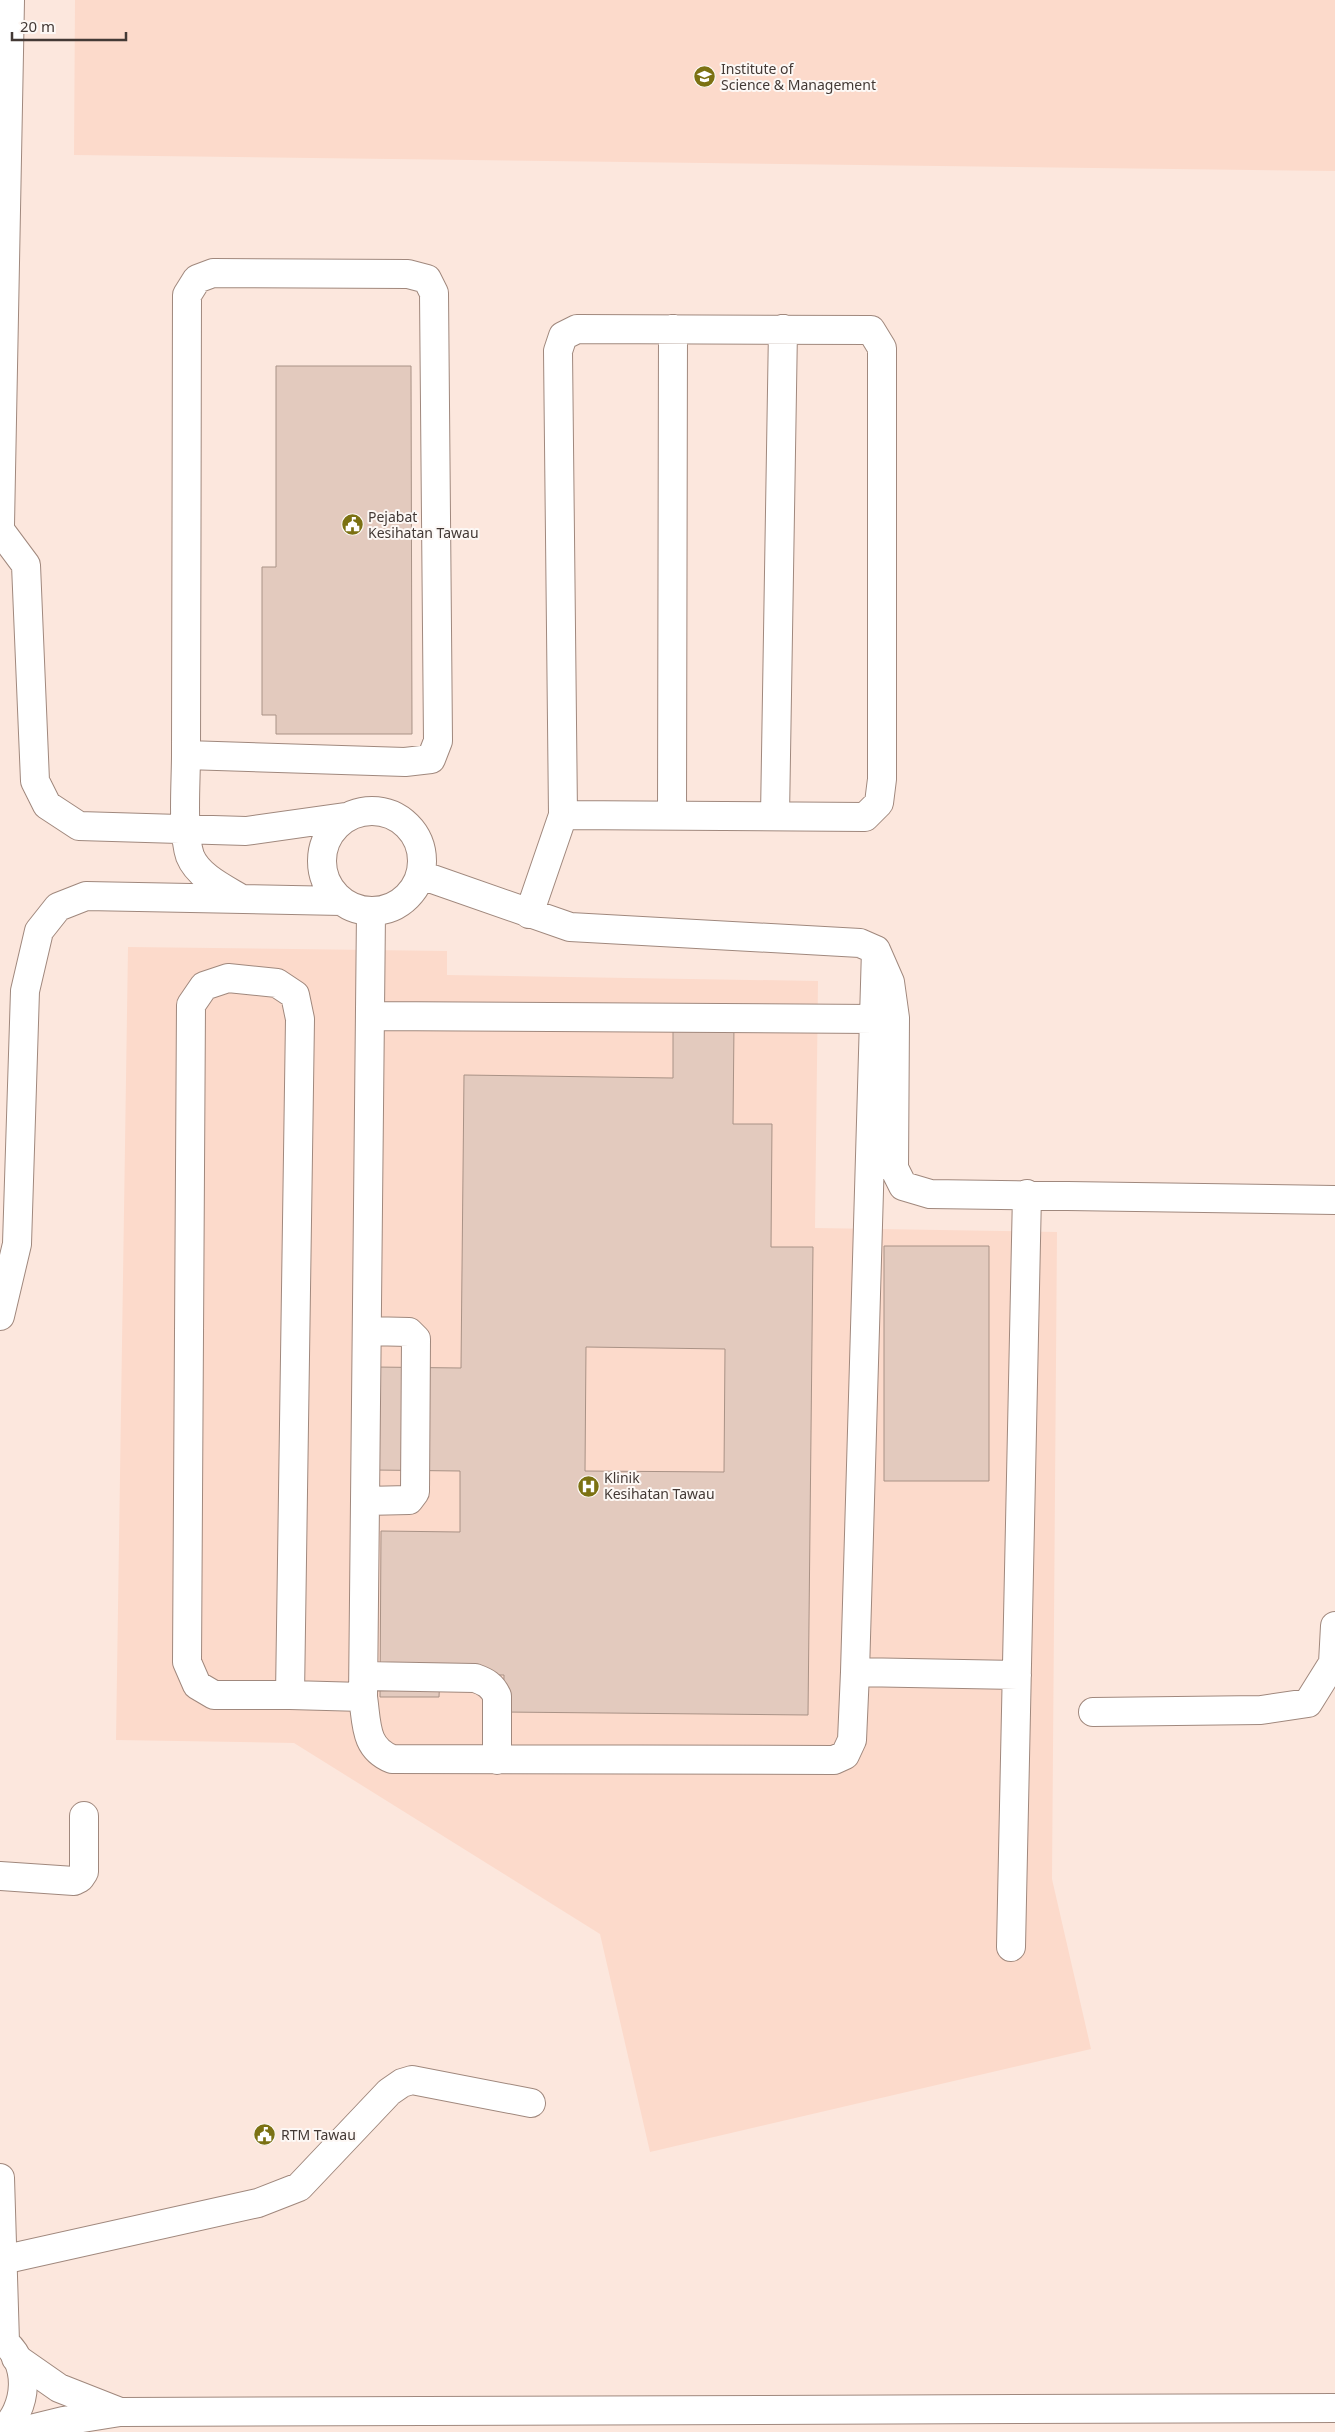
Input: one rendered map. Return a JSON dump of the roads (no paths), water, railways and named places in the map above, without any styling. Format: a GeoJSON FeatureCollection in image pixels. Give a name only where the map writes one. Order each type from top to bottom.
{"type":"FeatureCollection","features":[{"type":"Feature","properties":{"kind":"street"},"geometry":{"type":"LineString","coordinates":[[0,525],[10,0]]}},
{"type":"Feature","properties":{"kind":"street"},"geometry":{"type":"LineString","coordinates":[[186,755],[405,762],[430,759],[438,741],[438,731],[434,293],[428,279],[408,274],[213,273],[197,279],[187,296],[186,755],[186,830],[190,857],[202,872],[240,898]]}},
{"type":"Feature","properties":{"kind":"street"},"geometry":{"type":"LineString","coordinates":[[529,914],[563,815],[558,351],[564,336],[577,329],[871,330],[882,348],[882,779],[879,803],[865,817],[563,815]]}},
{"type":"Feature","properties":{"kind":"street"},"geometry":{"type":"LineString","coordinates":[[672,815],[673,329]]}},
{"type":"Feature","properties":{"kind":"street"},"geometry":{"type":"LineString","coordinates":[[775,816],[783,329]]}},
{"type":"Feature","properties":{"kind":"street"},"geometry":{"type":"LineString","coordinates":[[0,530],[26,565],[35,781],[47,805],[79,826],[246,831],[345,817],[361,810],[379,810],[396,816],[410,826],[419,841],[423,858],[421,875],[413,891],[402,902],[387,909],[371,912],[356,909],[342,901],[330,889],[324,874],[322,859],[325,843],[333,829],[345,817]]}},
{"type":"Feature","properties":{"kind":"street"},"geometry":{"type":"LineString","coordinates":[[421,875],[570,927],[860,943],[876,950],[890,982],[893,1000],[895,1018],[894,1168],[903,1186],[930,1194],[1335,1200]]}},
{"type":"Feature","properties":{"kind":"street"},"geometry":{"type":"LineString","coordinates":[[0,1316],[16,1244],[25,991],[39,931],[58,907],[86,896],[342,901]]}},
{"type":"Feature","properties":{"kind":"street"},"geometry":{"type":"LineString","coordinates":[[371,912],[363,1687],[368,1734],[379,1754],[392,1760],[834,1760],[845,1755],[852,1740],[855,1672],[876,950]]}},
{"type":"Feature","properties":{"kind":"street"},"geometry":{"type":"LineString","coordinates":[[290,1695],[300,1019],[295,995],[277,982],[228,978],[204,986],[191,1005],[187,1662],[197,1686],[214,1695],[290,1695],[475,1678],[486,1682],[494,1688],[497,1696],[497,1760]]}},
{"type":"Feature","properties":{"kind":"street"},"geometry":{"type":"LineString","coordinates":[[370,1016],[874,1019]]}},
{"type":"Feature","properties":{"kind":"street"},"geometry":{"type":"LineString","coordinates":[[1011,1947],[1027,1194]]}},
{"type":"Feature","properties":{"kind":"street"},"geometry":{"type":"LineString","coordinates":[[365,1501],[410,1500],[415,1492],[416,1339],[409,1332],[367,1331]]}},
{"type":"Feature","properties":{"kind":"street"},"geometry":{"type":"LineString","coordinates":[[1093,1712],[1261,1710],[1308,1703],[1333,1663],[1335,1626]]}},
{"type":"Feature","properties":{"kind":"street"},"geometry":{"type":"LineString","coordinates":[[855,1672],[1017,1675]]}},
{"type":"Feature","properties":{"kind":"street"},"geometry":{"type":"LineString","coordinates":[[0,1876],[74,1880],[80,1878],[84,1872],[84,1816]]}},
{"type":"Feature","properties":{"kind":"street"},"geometry":{"type":"LineString","coordinates":[[2,2260],[258,2203],[299,2187],[389,2092],[412,2080],[531,2103]]}},
{"type":"Feature","properties":{"kind":"street"},"geometry":{"type":"LineString","coordinates":[[0,2178],[7,2346],[22,2375],[23,2394],[17,2411],[7,2427],[0,2432]]}},
{"type":"Feature","properties":{"kind":"street"},"geometry":{"type":"LineString","coordinates":[[7,2346],[60,2388],[120,2412]]}},
{"type":"Feature","properties":{"kind":"street"},"geometry":{"type":"LineString","coordinates":[[18,2432],[63,2421],[120,2412],[313,2422],[1335,2408]]}},
{"type":"Feature","properties":{"kind":"place","name":"Institute of Science & Management"},"geometry":{"type":"Point","coordinates":[705,77]}},
{"type":"Feature","properties":{"kind":"place","name":"Pejabat Kesihatan Tawau"},"geometry":{"type":"Point","coordinates":[352,525]}},
{"type":"Feature","properties":{"kind":"place","name":"Klinik Kesihatan Tawau"},"geometry":{"type":"Point","coordinates":[588,1486]}},
{"type":"Feature","properties":{"kind":"place","name":"RTM Tawau"},"geometry":{"type":"Point","coordinates":[265,2135]}}]}
